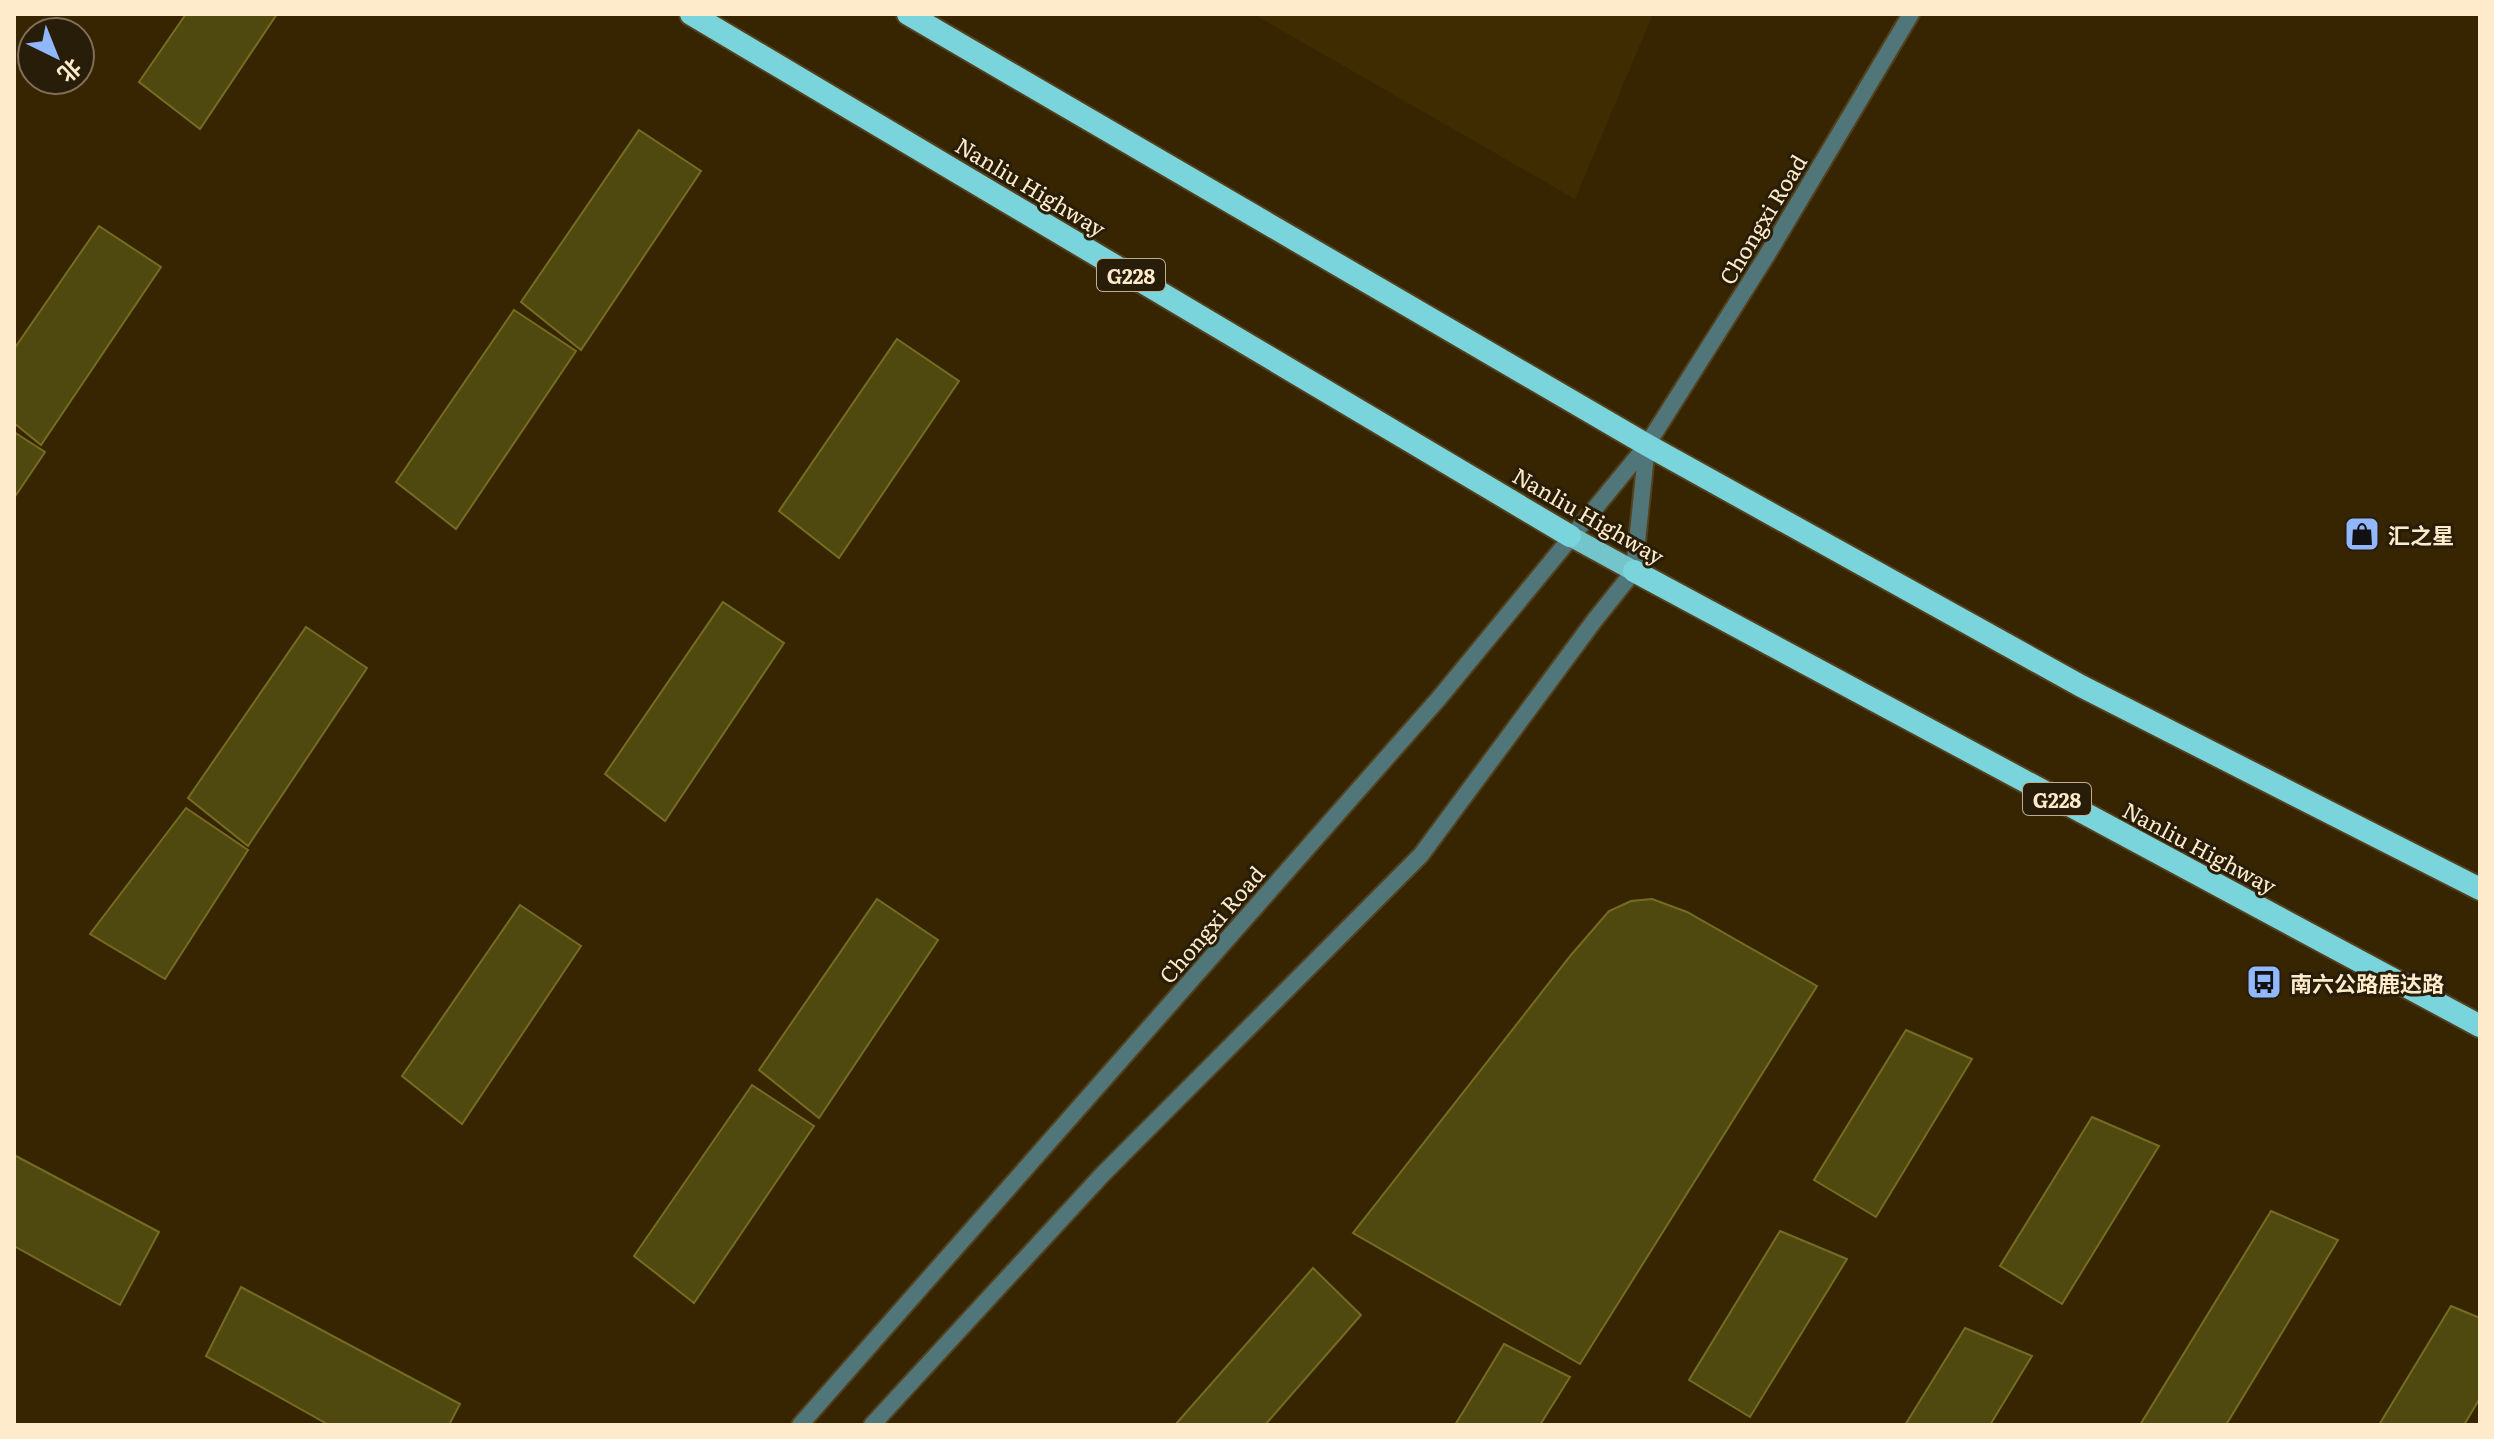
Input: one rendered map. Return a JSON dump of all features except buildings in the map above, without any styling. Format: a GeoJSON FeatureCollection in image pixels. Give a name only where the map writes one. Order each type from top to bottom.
{"type":"FeatureCollection","features":[{"type":"Feature","properties":{"kind":"highway","name":"Nanliu Highway"},"geometry":{"type":"LineString","coordinates":[[691,14],[1570,536]]}},
{"type":"Feature","properties":{"kind":"highway"},"geometry":{"type":"LineString","coordinates":[[908,14],[1647,445],[2081,686],[2480,889]]}},
{"type":"Feature","properties":{"kind":"highway","name":"Nanliu Highway"},"geometry":{"type":"LineString","coordinates":[[1634,571],[2480,1026]]}},
{"type":"Feature","properties":{"kind":"main road","name":"Nanliu Highway"},"geometry":{"type":"LineString","coordinates":[[1570,536],[1634,571]]}},
{"type":"Feature","properties":{"kind":"street","name":"Chongxi Road"},"geometry":{"type":"LineString","coordinates":[[800,1425],[1440,697],[1647,445],[1767,255],[1911,14]]}},
{"type":"Feature","properties":{"kind":"street","name":"Chongxi Road"},"geometry":{"type":"LineString","coordinates":[[1634,571],[1647,445]]}},
{"type":"Feature","properties":{"kind":"street"},"geometry":{"type":"LineString","coordinates":[[872,1425],[1102,1175],[1421,855],[1634,571]]}},
{"type":"Feature","properties":{"kind":"shaded area"},"geometry":{"type":"Polygon","coordinates":[[[1253,14],[1653,14],[1575,199],[1253,14]]]}},
{"type":"Feature","properties":{"kind":"place","name":"汇之星"},"geometry":{"type":"Point","coordinates":[2362,534]}},
{"type":"Feature","properties":{"kind":"place","name":"南六公路鹿达路"},"geometry":{"type":"Point","coordinates":[2264,982]}}]}
